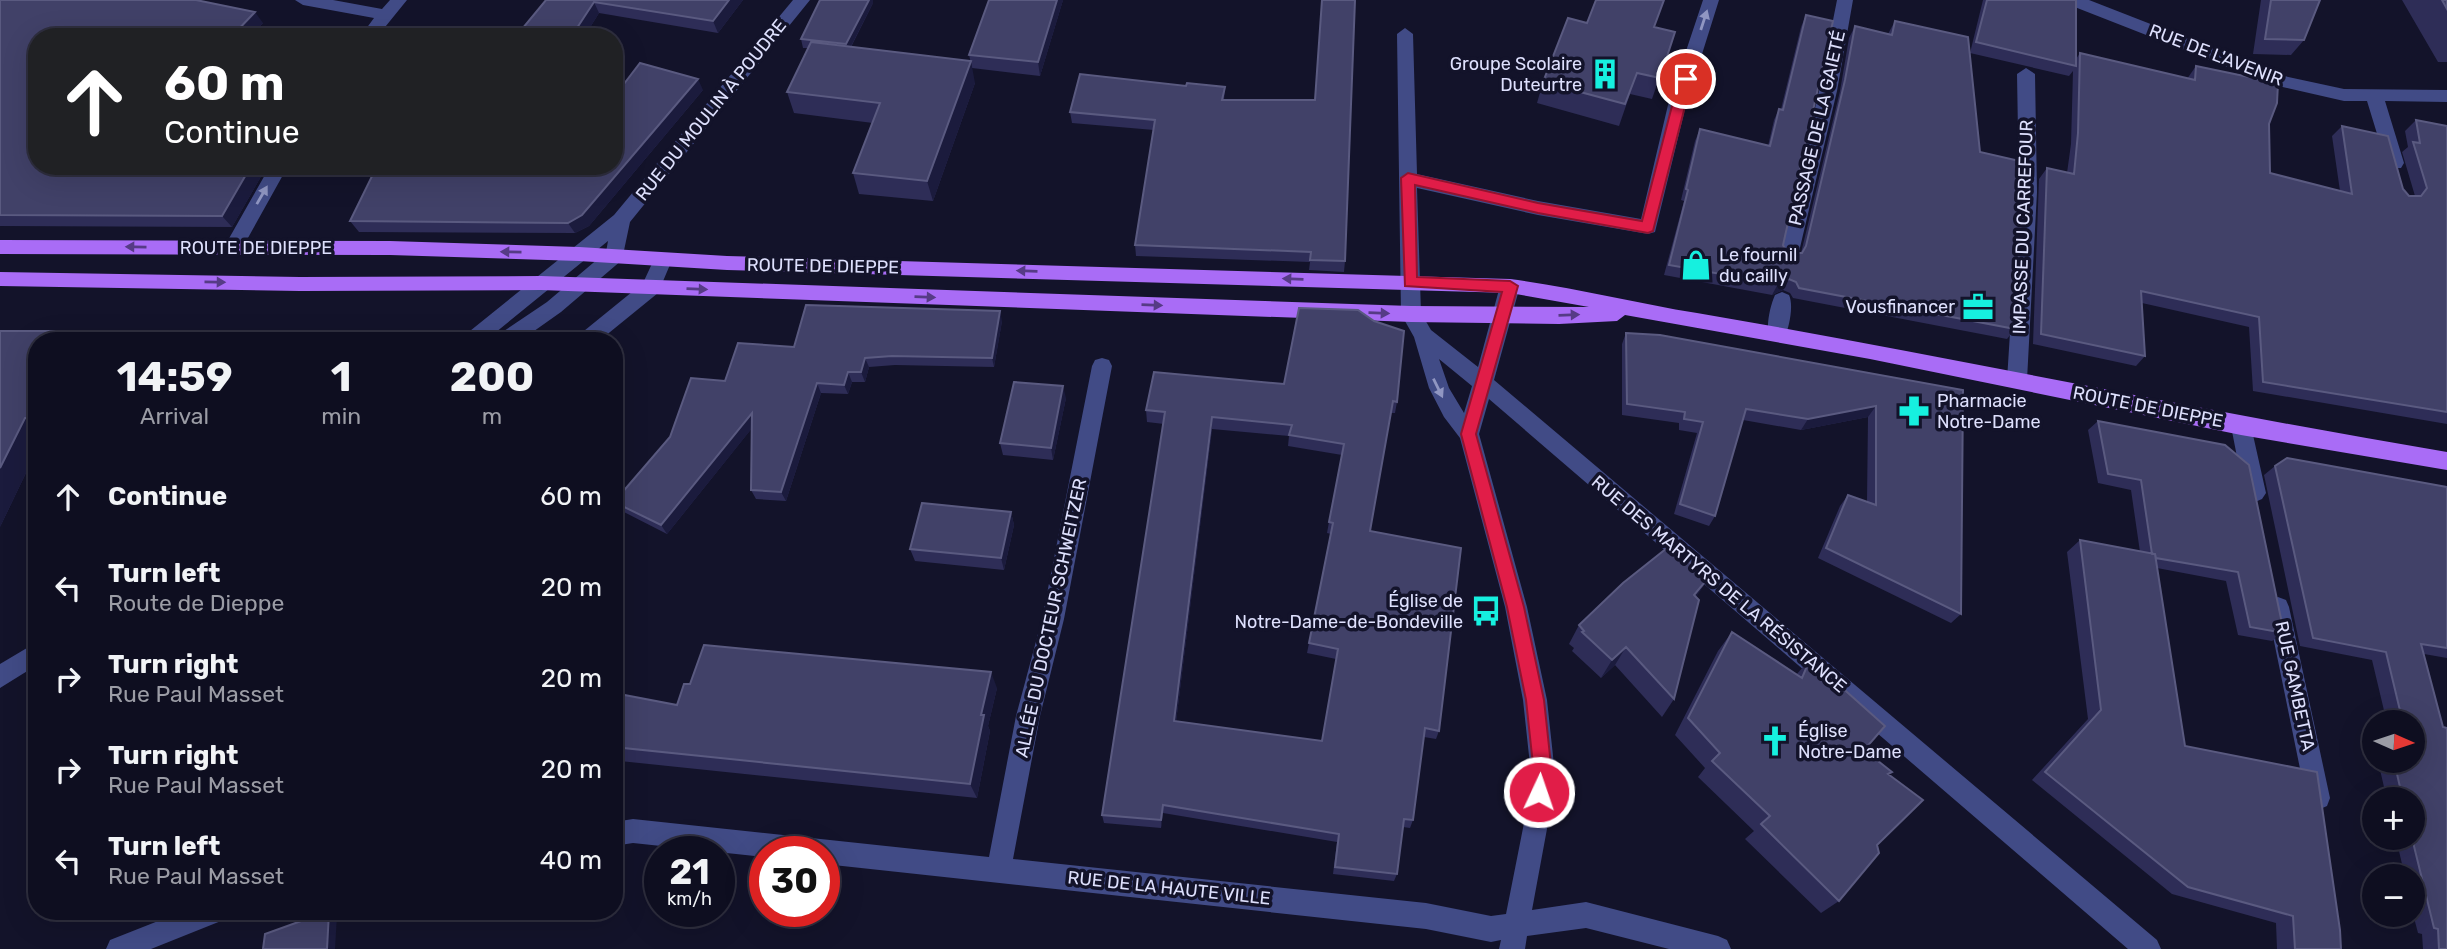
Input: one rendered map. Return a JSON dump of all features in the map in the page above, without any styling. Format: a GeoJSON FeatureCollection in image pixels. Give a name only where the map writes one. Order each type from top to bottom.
{"type":"FeatureCollection","features":[{"type":"Feature","properties":{"kind":"main road","name":"ROUTE DE DIEPPE"},"geometry":{"type":"LineString","coordinates":[[0,247],[390,248],[615,255],[663,260],[1510,286],[1557,292],[1644,312],[1777,333],[2241,426],[2447,461]]}},
{"type":"Feature","properties":{"kind":"main road"},"geometry":{"type":"LineString","coordinates":[[1055,302],[1059,272]]}},
{"type":"Feature","properties":{"kind":"main road","name":"ROUTE DE DIEPPE"},"geometry":{"type":"LineString","coordinates":[[0,279],[300,284],[541,283],[1411,314],[1644,312]]}},
{"type":"Feature","properties":{"kind":"street"},"geometry":{"type":"LineString","coordinates":[[303,0],[386,15]]}},
{"type":"Feature","properties":{"kind":"street"},"geometry":{"type":"LineString","coordinates":[[375,28],[399,0]]}},
{"type":"Feature","properties":{"kind":"street","name":"RUE DU MOULIN À POUDRE"},"geometry":{"type":"LineString","coordinates":[[483,332],[621,220],[802,0]]}},
{"type":"Feature","properties":{"kind":"street"},"geometry":{"type":"LineString","coordinates":[[1408,178],[1538,208],[1648,227],[1677,105],[1711,0]]}},
{"type":"Feature","properties":{"kind":"street","name":"PASSAGE DE LA GAIETÉ"},"geometry":{"type":"LineString","coordinates":[[1788,256],[1828,91],[1845,0]]}},
{"type":"Feature","properties":{"kind":"street","name":"RUE DE L'AVENIR"},"geometry":{"type":"LineString","coordinates":[[2073,0],[2280,82],[2344,95],[2447,96]]}},
{"type":"Feature","properties":{"kind":"street"},"geometry":{"type":"LineString","coordinates":[[1405,34],[1411,314],[1424,336],[1430,372],[1449,411],[1469,434],[1516,607],[1535,700],[1540,752],[1536,818],[1515,937]]}},
{"type":"Feature","properties":{"kind":"street","name":"IMPASSE DU CARREFOUR"},"geometry":{"type":"LineString","coordinates":[[2017,380],[2028,192],[2026,74]]}},
{"type":"Feature","properties":{"kind":"street"},"geometry":{"type":"LineString","coordinates":[[2374,95],[2384,121],[2401,186]]}},
{"type":"Feature","properties":{"kind":"street"},"geometry":{"type":"LineString","coordinates":[[232,249],[274,175]]}},
{"type":"Feature","properties":{"kind":"street","name":"RUE DU MOULIN À POUDRE"},"geometry":{"type":"LineString","coordinates":[[615,255],[621,220]]}},
{"type":"Feature","properties":{"kind":"street"},"geometry":{"type":"LineString","coordinates":[[518,332],[542,316],[615,255]]}},
{"type":"Feature","properties":{"kind":"street"},"geometry":{"type":"LineString","coordinates":[[597,332],[651,288],[663,260]]}},
{"type":"Feature","properties":{"kind":"street"},"geometry":{"type":"LineString","coordinates":[[1469,434],[1510,286]]}},
{"type":"Feature","properties":{"kind":"street"},"geometry":{"type":"LineString","coordinates":[[1777,333],[1782,300]]}},
{"type":"Feature","properties":{"kind":"street","name":"RUE DES MARTYRS DE LA RÉSISTANCE"},"geometry":{"type":"LineString","coordinates":[[1424,336],[1482,382],[2148,949]]}},
{"type":"Feature","properties":{"kind":"street","name":"ALLÉE DU DOCTEUR SCHWEITZER"},"geometry":{"type":"LineString","coordinates":[[999,869],[1028,716],[1053,619],[1102,366]]}},
{"type":"Feature","properties":{"kind":"street"},"geometry":{"type":"LineString","coordinates":[[2241,426],[2260,520]]}},
{"type":"Feature","properties":{"kind":"street","name":"RUE GAMBETTA"},"geometry":{"type":"LineString","coordinates":[[2274,587],[2322,816]]}},
{"type":"Feature","properties":{"kind":"street"},"geometry":{"type":"LineString","coordinates":[[0,677],[28,658]]}},
{"type":"Feature","properties":{"kind":"street","name":"RUE DE LA HAUTE VILLE"},"geometry":{"type":"LineString","coordinates":[[623,833],[633,831],[999,869],[1426,916],[1491,929],[1515,937],[1586,915],[1718,949]]}},
{"type":"Feature","properties":{"kind":"street"},"geometry":{"type":"LineString","coordinates":[[119,949],[192,920]]}},
{"type":"Feature","properties":{"kind":"building"},"geometry":{"type":"Polygon","coordinates":[[[0,0],[196,0],[255,12],[240,28],[28,28],[28,175],[246,175],[222,216],[0,215],[0,0]]]}},
{"type":"Feature","properties":{"kind":"building"},"geometry":{"type":"Polygon","coordinates":[[[546,0],[729,0],[713,21],[594,2],[577,28],[523,28],[546,0]]]}},
{"type":"Feature","properties":{"kind":"building"},"geometry":{"type":"Polygon","coordinates":[[[820,0],[869,0],[846,44],[801,39],[820,0]]]}},
{"type":"Feature","properties":{"kind":"building"},"geometry":{"type":"Polygon","coordinates":[[[989,0],[1057,0],[1038,62],[969,55],[989,0]]]}},
{"type":"Feature","properties":{"kind":"building"},"geometry":{"type":"Polygon","coordinates":[[[1322,0],[1355,0],[1345,261],[1310,260],[1311,252],[1135,245],[1155,120],[1070,112],[1080,74],[1186,86],[1187,83],[1225,87],[1222,100],[1315,100],[1322,0]]]}},
{"type":"Feature","properties":{"kind":"building","name":"Groupe Scolaire Duteurtre"},"geometry":{"type":"Polygon","coordinates":[[[1596,0],[1664,0],[1654,27],[1675,32],[1660,78],[1637,73],[1625,104],[1543,82],[1568,18],[1587,23],[1596,0]]]}},
{"type":"Feature","properties":{"kind":"building"},"geometry":{"type":"Polygon","coordinates":[[[1987,0],[2076,0],[2076,66],[1976,42],[1987,0]]]}},
{"type":"Feature","properties":{"kind":"building"},"geometry":{"type":"Polygon","coordinates":[[[2271,0],[2320,0],[2304,40],[2265,39],[2271,0]]]}},
{"type":"Feature","properties":{"kind":"building"},"geometry":{"type":"Polygon","coordinates":[[[1806,15],[1833,21],[1783,245],[1787,253],[1802,253],[1806,246],[1855,26],[1892,35],[1895,21],[1968,37],[1980,152],[2024,162],[2015,329],[1799,288],[1796,282],[1789,279],[1778,284],[1669,265],[1700,129],[1770,146],[1779,109],[1783,110],[1806,15]]]}},
{"type":"Feature","properties":{"kind":"building"},"geometry":{"type":"Polygon","coordinates":[[[811,42],[971,61],[927,181],[853,173],[880,103],[787,92],[811,42]]]}},
{"type":"Feature","properties":{"kind":"building"},"geometry":{"type":"Polygon","coordinates":[[[2080,53],[2195,80],[2196,66],[2278,83],[2277,103],[2269,124],[2270,173],[2352,194],[2342,126],[2388,136],[2403,189],[2409,196],[2421,196],[2427,188],[2413,142],[2420,143],[2416,120],[2447,126],[2447,412],[2263,382],[2259,317],[2141,291],[2145,356],[2041,334],[2047,168],[2074,174],[2080,53]]]}},
{"type":"Feature","properties":{"kind":"building"},"geometry":{"type":"Polygon","coordinates":[[[640,63],[698,79],[623,167],[623,85],[640,63]]]}},
{"type":"Feature","properties":{"kind":"building"},"geometry":{"type":"Polygon","coordinates":[[[373,175],[616,175],[582,215],[568,223],[350,221],[373,175]]]}},
{"type":"Feature","properties":{"kind":"building"},"geometry":{"type":"Polygon","coordinates":[[[806,305],[1000,311],[992,358],[865,358],[861,372],[848,372],[844,385],[817,383],[781,492],[751,490],[752,413],[661,525],[623,506],[623,492],[670,437],[691,378],[725,381],[738,343],[794,347],[806,305]]]}},
{"type":"Feature","properties":{"kind":"building"},"geometry":{"type":"Polygon","coordinates":[[[1299,308],[1358,310],[1374,321],[1404,331],[1397,402],[1393,401],[1370,531],[1461,548],[1439,731],[1425,728],[1413,820],[1404,819],[1397,874],[1335,867],[1339,834],[1163,805],[1161,820],[1102,815],[1165,412],[1146,410],[1154,372],[1284,384],[1299,308]],[[1212,417],[1174,721],[1322,741],[1338,649],[1309,643],[1333,523],[1329,522],[1344,444],[1289,435],[1292,425],[1212,417]]]}},
{"type":"Feature","properties":{"kind":"building"},"geometry":{"type":"Polygon","coordinates":[[[0,331],[69,331],[28,332],[28,418],[25,418],[0,468],[0,331]]]}},
{"type":"Feature","properties":{"kind":"building"},"geometry":{"type":"Polygon","coordinates":[[[1626,333],[1660,335],[1963,390],[1961,614],[1826,548],[1848,495],[1876,505],[1876,406],[1808,419],[1746,409],[1715,516],[1680,504],[1703,422],[1684,419],[1685,412],[1627,404],[1626,333]]]}},
{"type":"Feature","properties":{"kind":"building"},"geometry":{"type":"Polygon","coordinates":[[[1014,382],[1063,386],[1051,448],[1000,443],[1014,382]]]}},
{"type":"Feature","properties":{"kind":"building"},"geometry":{"type":"Polygon","coordinates":[[[2098,421],[2225,445],[2249,465],[2284,633],[2250,627],[2238,572],[2156,558],[2155,554],[2152,554],[2141,480],[2108,474],[2098,421]]]}},
{"type":"Feature","properties":{"kind":"building"},"geometry":{"type":"Polygon","coordinates":[[[2287,458],[2447,487],[2447,648],[2421,644],[2443,727],[2447,728],[2447,949],[2439,949],[2438,929],[2434,928],[2425,891],[2425,864],[2418,864],[2415,850],[2425,850],[2425,787],[2400,787],[2397,774],[2426,774],[2426,710],[2400,710],[2386,652],[2313,638],[2275,466],[2287,458]]]}},
{"type":"Feature","properties":{"kind":"building"},"geometry":{"type":"Polygon","coordinates":[[[922,503],[1011,512],[1001,558],[910,549],[922,503]]]}},
{"type":"Feature","properties":{"kind":"building"},"geometry":{"type":"Polygon","coordinates":[[[2080,540],[2155,554],[2185,746],[2317,772],[2341,949],[2295,949],[2293,916],[2188,887],[2045,772],[2101,710],[2080,540]]]}},
{"type":"Feature","properties":{"kind":"building"},"geometry":{"type":"Polygon","coordinates":[[[1667,548],[1710,576],[1694,595],[1699,600],[1674,699],[1626,647],[1612,660],[1582,632],[1584,631],[1579,625],[1623,583],[1667,548]]]}},
{"type":"Feature","properties":{"kind":"building","name":"Église Notre-Dame"},"geometry":{"type":"Polygon","coordinates":[[[1732,632],[1802,678],[1810,659],[1885,726],[1864,750],[1892,772],[1888,774],[1923,800],[1877,845],[1879,853],[1839,901],[1761,824],[1770,816],[1712,761],[1720,753],[1688,718],[1732,632]]]}},
{"type":"Feature","properties":{"kind":"building"},"geometry":{"type":"Polygon","coordinates":[[[704,645],[991,672],[970,784],[623,748],[623,695],[677,705],[684,684],[690,684],[704,645]]]}},
{"type":"Feature","properties":{"kind":"building"},"geometry":{"type":"Polygon","coordinates":[[[304,920],[329,920],[327,949],[263,949],[265,934],[304,920]]]}},
{"type":"Feature","properties":{"kind":"place","name":"Groupe Scolaire Duteurtre"},"geometry":{"type":"Point","coordinates":[1605,74]}},
{"type":"Feature","properties":{"kind":"place","name":"Le fournil du cailly"},"geometry":{"type":"Point","coordinates":[1696,265]}},
{"type":"Feature","properties":{"kind":"place","name":"Vousfinancer"},"geometry":{"type":"Point","coordinates":[1978,307]}},
{"type":"Feature","properties":{"kind":"place","name":"Pharmacie Notre-Dame"},"geometry":{"type":"Point","coordinates":[1914,411]}},
{"type":"Feature","properties":{"kind":"place","name":"Église de Notre-Dame-de-Bondeville"},"geometry":{"type":"Point","coordinates":[1486,611]}},
{"type":"Feature","properties":{"kind":"place","name":"Église Notre-Dame"},"geometry":{"type":"Point","coordinates":[1775,741]}},
{"type":"Feature","properties":{"kind":"route"},"geometry":{"type":"LineString","coordinates":[[1539,792],[1542,765],[1535,700],[1516,607],[1469,434],[1510,286],[1410,282],[1408,178],[1538,208],[1648,227],[1677,105],[1686,79]]}}]}
